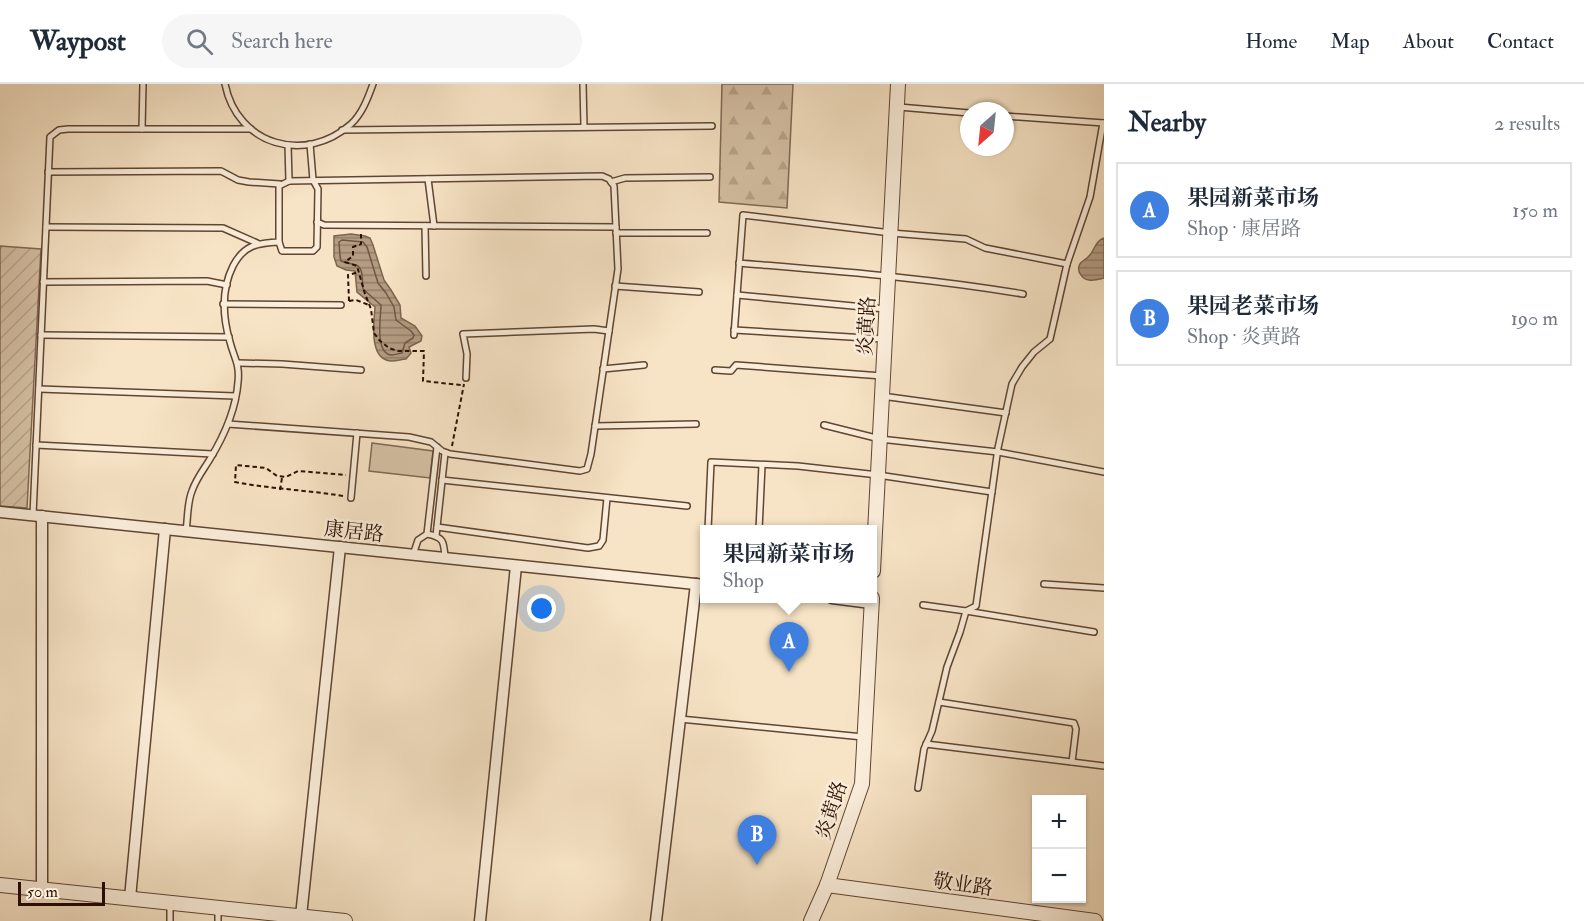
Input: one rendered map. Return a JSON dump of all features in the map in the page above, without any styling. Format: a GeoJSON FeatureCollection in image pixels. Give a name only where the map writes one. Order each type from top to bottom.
{"type":"FeatureCollection","features":[{"type":"Feature","properties":{"kind":"street","name":"炎黄路"},"geometry":{"type":"LineString","coordinates":[[875,525],[898,84]]}},
{"type":"Feature","properties":{"kind":"street","name":"康居路"},"geometry":{"type":"LineString","coordinates":[[0,512],[700,585]]}},
{"type":"Feature","properties":{"kind":"street"},"geometry":{"type":"LineString","coordinates":[[38,516],[42,889]]}},
{"type":"Feature","properties":{"kind":"street"},"geometry":{"type":"LineString","coordinates":[[130,898],[165,529]]}},
{"type":"Feature","properties":{"kind":"street"},"geometry":{"type":"LineString","coordinates":[[301,916],[340,547]]}},
{"type":"Feature","properties":{"kind":"street"},"geometry":{"type":"LineString","coordinates":[[480,921],[516,566]]}},
{"type":"Feature","properties":{"kind":"street"},"geometry":{"type":"LineString","coordinates":[[656,921],[680,719],[700,585]]}},
{"type":"Feature","properties":{"kind":"street","name":"炎黄路"},"geometry":{"type":"LineString","coordinates":[[811,921],[827,885],[862,784],[871,603]]}},
{"type":"Feature","properties":{"kind":"street"},"geometry":{"type":"LineString","coordinates":[[0,885],[170,903],[218,914],[301,916],[345,921]]}},
{"type":"Feature","properties":{"kind":"street","name":"敬业路"},"geometry":{"type":"LineString","coordinates":[[827,885],[1095,921]]}},
{"type":"Feature","properties":{"kind":"lane"},"geometry":{"type":"LineString","coordinates":[[142,129],[143,84]]}},
{"type":"Feature","properties":{"kind":"lane"},"geometry":{"type":"LineString","coordinates":[[225,84],[228,96],[242,120],[251,129],[272,142],[294,146],[310,144],[334,136],[352,123],[363,107],[373,84]]}},
{"type":"Feature","properties":{"kind":"lane"},"geometry":{"type":"LineString","coordinates":[[583,84],[584,127]]}},
{"type":"Feature","properties":{"kind":"lane"},"geometry":{"type":"LineString","coordinates":[[897,107],[960,112]]}},
{"type":"Feature","properties":{"kind":"lane"},"geometry":{"type":"LineString","coordinates":[[918,788],[924,749],[932,731],[946,667],[966,611],[976,606],[998,452],[1012,384],[1022,366],[1042,344],[1050,339],[1067,264],[1090,197],[1103,123],[1014,117]]}},
{"type":"Feature","properties":{"kind":"lane"},"geometry":{"type":"LineString","coordinates":[[342,130],[712,126]]}},
{"type":"Feature","properties":{"kind":"lane"},"geometry":{"type":"LineString","coordinates":[[38,516],[36,446],[50,137],[59,130],[251,129]]}},
{"type":"Feature","properties":{"kind":"lane"},"geometry":{"type":"LineString","coordinates":[[282,184],[279,186],[279,242],[282,251],[313,251],[317,247],[318,189],[313,180],[310,144]]}},
{"type":"Feature","properties":{"kind":"lane"},"geometry":{"type":"LineString","coordinates":[[288,145],[289,181]]}},
{"type":"Feature","properties":{"kind":"lane"},"geometry":{"type":"LineString","coordinates":[[48,172],[221,171],[238,180],[282,184],[289,181],[313,180],[602,176],[609,179],[615,186],[618,269],[587,469],[580,471],[447,454],[431,442],[410,437],[228,424]]}},
{"type":"Feature","properties":{"kind":"lane"},"geometry":{"type":"LineString","coordinates":[[611,182],[625,178],[710,177]]}},
{"type":"Feature","properties":{"kind":"lane"},"geometry":{"type":"LineString","coordinates":[[428,179],[434,226]]}},
{"type":"Feature","properties":{"kind":"lane"},"geometry":{"type":"LineString","coordinates":[[885,340],[734,332],[743,215],[891,233],[966,239],[985,248],[1067,264]]}},
{"type":"Feature","properties":{"kind":"lane"},"geometry":{"type":"LineString","coordinates":[[317,222],[324,225],[707,233]]}},
{"type":"Feature","properties":{"kind":"lane"},"geometry":{"type":"LineString","coordinates":[[425,226],[426,276]]}},
{"type":"Feature","properties":{"kind":"lane"},"geometry":{"type":"LineString","coordinates":[[46,227],[223,228],[257,243],[279,242]]}},
{"type":"Feature","properties":{"kind":"lane"},"geometry":{"type":"LineString","coordinates":[[186,531],[193,488],[228,424],[236,396],[238,363],[229,337],[223,304],[227,285],[233,266],[248,249],[257,243]]}},
{"type":"Feature","properties":{"kind":"lane"},"geometry":{"type":"LineString","coordinates":[[740,263],[888,276],[970,285],[1023,294]]}},
{"type":"Feature","properties":{"kind":"lane"},"geometry":{"type":"LineString","coordinates":[[43,282],[207,281],[227,285]]}},
{"type":"Feature","properties":{"kind":"lane"},"geometry":{"type":"LineString","coordinates":[[615,286],[699,292]]}},
{"type":"Feature","properties":{"kind":"lane"},"geometry":{"type":"LineString","coordinates":[[737,295],[887,309]]}},
{"type":"Feature","properties":{"kind":"lane"},"geometry":{"type":"LineString","coordinates":[[223,304],[341,305]]}},
{"type":"Feature","properties":{"kind":"lane"},"geometry":{"type":"LineString","coordinates":[[466,378],[467,354],[463,334],[594,329],[609,331]]}},
{"type":"Feature","properties":{"kind":"lane"},"geometry":{"type":"LineString","coordinates":[[41,335],[229,337]]}},
{"type":"Feature","properties":{"kind":"lane"},"geometry":{"type":"LineString","coordinates":[[238,363],[361,370]]}},
{"type":"Feature","properties":{"kind":"lane"},"geometry":{"type":"LineString","coordinates":[[603,369],[644,365]]}},
{"type":"Feature","properties":{"kind":"lane"},"geometry":{"type":"LineString","coordinates":[[715,370],[731,371],[736,365],[883,376]]}},
{"type":"Feature","properties":{"kind":"lane"},"geometry":{"type":"LineString","coordinates":[[39,389],[236,396]]}},
{"type":"Feature","properties":{"kind":"lane"},"geometry":{"type":"LineString","coordinates":[[882,396],[1006,413]]}},
{"type":"Feature","properties":{"kind":"lane"},"geometry":{"type":"LineString","coordinates":[[595,426],[696,424]]}},
{"type":"Feature","properties":{"kind":"lane"},"geometry":{"type":"LineString","coordinates":[[824,425],[880,440],[998,452],[1104,472]]}},
{"type":"Feature","properties":{"kind":"lane"},"geometry":{"type":"LineString","coordinates":[[351,498],[357,434]]}},
{"type":"Feature","properties":{"kind":"lane"},"geometry":{"type":"LineString","coordinates":[[36,446],[213,454]]}},
{"type":"Feature","properties":{"kind":"lane"},"geometry":{"type":"LineString","coordinates":[[427,534],[437,447]]}},
{"type":"Feature","properties":{"kind":"lane"},"geometry":{"type":"LineString","coordinates":[[436,536],[447,454]]}},
{"type":"Feature","properties":{"kind":"lane"},"geometry":{"type":"LineString","coordinates":[[708,525],[711,462],[798,466],[992,492]]}},
{"type":"Feature","properties":{"kind":"lane"},"geometry":{"type":"LineString","coordinates":[[759,525],[762,465]]}},
{"type":"Feature","properties":{"kind":"lane"},"geometry":{"type":"LineString","coordinates":[[442,480],[687,506]]}},
{"type":"Feature","properties":{"kind":"lane"},"geometry":{"type":"LineString","coordinates":[[437,527],[588,548],[599,546],[603,540],[606,498]]}},
{"type":"Feature","properties":{"kind":"lane"},"geometry":{"type":"LineString","coordinates":[[413,555],[418,540],[427,534],[436,536],[444,543],[445,558]]}},
{"type":"Feature","properties":{"kind":"lane"},"geometry":{"type":"LineString","coordinates":[[1044,585],[1104,588]]}},
{"type":"Feature","properties":{"kind":"lane"},"geometry":{"type":"LineString","coordinates":[[923,605],[1094,632]]}},
{"type":"Feature","properties":{"kind":"lane"},"geometry":{"type":"LineString","coordinates":[[939,702],[1074,723],[1076,729],[1072,762]]}},
{"type":"Feature","properties":{"kind":"lane"},"geometry":{"type":"LineString","coordinates":[[680,719],[864,737]]}},
{"type":"Feature","properties":{"kind":"lane"},"geometry":{"type":"LineString","coordinates":[[926,744],[1104,766]]}},
{"type":"Feature","properties":{"kind":"lane"},"geometry":{"type":"LineString","coordinates":[[170,903],[170,921]]}},
{"type":"Feature","properties":{"kind":"path"},"geometry":{"type":"LineString","coordinates":[[361,226],[361,244],[353,247],[353,256],[345,262],[357,266],[369,305],[374,333],[389,348],[398,351],[424,351],[423,381],[464,385]]}},
{"type":"Feature","properties":{"kind":"path"},"geometry":{"type":"LineString","coordinates":[[349,301],[348,275],[359,272]]}},
{"type":"Feature","properties":{"kind":"path"},"geometry":{"type":"LineString","coordinates":[[341,305],[346,301],[356,300],[369,305]]}},
{"type":"Feature","properties":{"kind":"path"},"geometry":{"type":"LineString","coordinates":[[447,454],[466,378]]}},
{"type":"Feature","properties":{"kind":"path"},"geometry":{"type":"LineString","coordinates":[[351,498],[235,482],[236,465],[266,468],[277,476],[286,477],[298,471],[354,476]]}},
{"type":"Feature","properties":{"kind":"path"},"geometry":{"type":"LineString","coordinates":[[280,490],[282,476]]}},
{"type":"Feature","properties":{"kind":"green space"},"geometry":{"type":"Polygon","coordinates":[[[722,84],[793,84],[787,208],[719,202],[722,84]]]}},
{"type":"Feature","properties":{"kind":"green space"},"geometry":{"type":"Polygon","coordinates":[[[0,246],[41,249],[27,508],[0,506],[0,246]]]}},
{"type":"Feature","properties":{"kind":"green space"},"geometry":{"type":"Polygon","coordinates":[[[372,443],[433,451],[430,478],[369,471],[372,443]]]}},
{"type":"Feature","properties":{"kind":"water"},"geometry":{"type":"Polygon","coordinates":[[[351,234],[370,238],[384,280],[400,305],[401,318],[415,326],[422,336],[421,341],[409,347],[411,353],[406,359],[392,361],[379,355],[374,339],[375,307],[357,292],[355,271],[337,266],[334,257],[334,236],[351,234]]]}},
{"type":"Feature","properties":{"kind":"water"},"geometry":{"type":"Polygon","coordinates":[[[1104,238],[1104,278],[1087,280],[1080,274],[1080,264],[1104,238]]]}},
{"type":"Feature","properties":{"kind":"place","name":"果园新菜市场"},"geometry":{"type":"Point","coordinates":[789,672]}},
{"type":"Feature","properties":{"kind":"place","name":"果园老菜市场"},"geometry":{"type":"Point","coordinates":[757,865]}}]}
